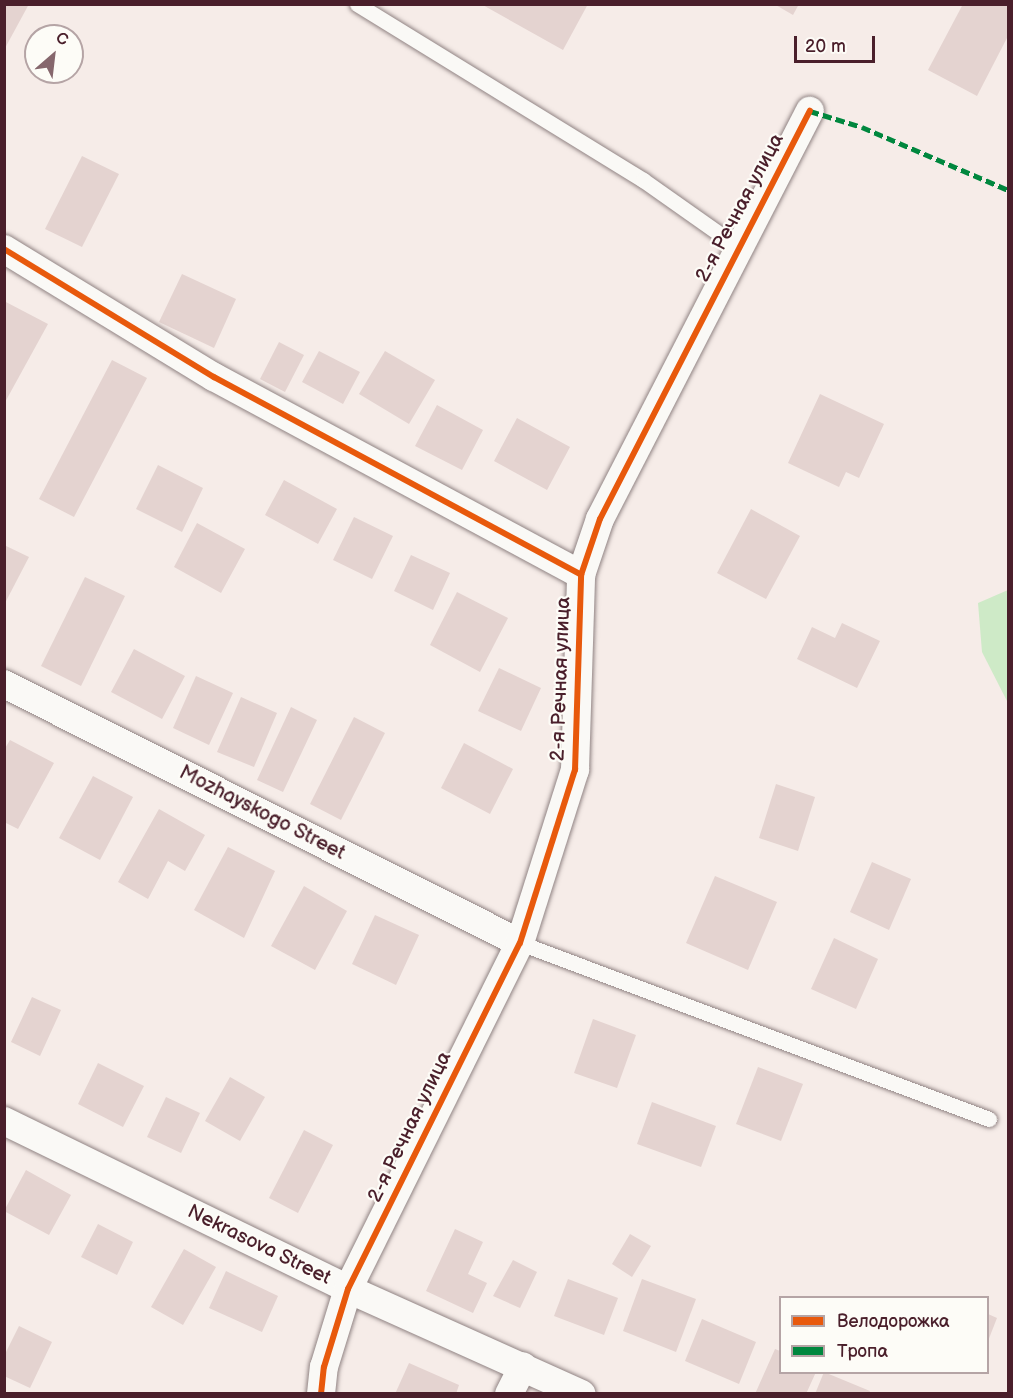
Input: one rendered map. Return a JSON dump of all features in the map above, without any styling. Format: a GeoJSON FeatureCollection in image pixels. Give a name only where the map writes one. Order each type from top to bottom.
{"type":"FeatureCollection","features":[{"type":"Feature","properties":{"kind":"street","name":"2-я Речная улица"},"geometry":{"type":"LineString","coordinates":[[321,1394],[324,1367],[348,1289],[520,943],[575,770],[581,574],[600,519],[810,111]]}},
{"type":"Feature","properties":{"kind":"street"},"geometry":{"type":"LineString","coordinates":[[4,249],[214,377],[581,574]]}},
{"type":"Feature","properties":{"kind":"street","name":"Mozhayskogo Street"},"geometry":{"type":"LineString","coordinates":[[4,684],[520,943]]}},
{"type":"Feature","properties":{"kind":"street","name":"Nekrasova Street"},"geometry":{"type":"LineString","coordinates":[[4,1121],[348,1289],[582,1394]]}},
{"type":"Feature","properties":{"kind":"street"},"geometry":{"type":"LineString","coordinates":[[509,1394],[523,1366]]}},
{"type":"Feature","properties":{"kind":"lane"},"geometry":{"type":"LineString","coordinates":[[357,4],[643,180],[738,247]]}},
{"type":"Feature","properties":{"kind":"lane"},"geometry":{"type":"LineString","coordinates":[[520,943],[989,1119]]}},
{"type":"Feature","properties":{"kind":"green space"},"geometry":{"type":"Polygon","coordinates":[[[1008,590],[1008,703],[982,652],[978,603],[1008,590]]]}},
{"type":"Feature","properties":{"kind":"building"},"geometry":{"type":"Polygon","coordinates":[[[4,4],[29,4],[4,50],[4,4]]]}},
{"type":"Feature","properties":{"kind":"building"},"geometry":{"type":"Polygon","coordinates":[[[481,4],[588,4],[563,50],[481,4]]]}},
{"type":"Feature","properties":{"kind":"building"},"geometry":{"type":"Polygon","coordinates":[[[774,4],[799,4],[793,15],[774,4]]]}},
{"type":"Feature","properties":{"kind":"building"},"geometry":{"type":"Polygon","coordinates":[[[963,4],[1008,4],[1008,36],[977,96],[928,70],[963,4]]]}},
{"type":"Feature","properties":{"kind":"building"},"geometry":{"type":"Polygon","coordinates":[[[82,156],[119,174],[82,247],[45,229],[82,156]]]}},
{"type":"Feature","properties":{"kind":"building"},"geometry":{"type":"Polygon","coordinates":[[[182,274],[236,299],[214,348],[159,322],[182,274]]]}},
{"type":"Feature","properties":{"kind":"building"},"geometry":{"type":"Polygon","coordinates":[[[4,301],[48,324],[4,404],[4,301]]]}},
{"type":"Feature","properties":{"kind":"building"},"geometry":{"type":"Polygon","coordinates":[[[279,342],[304,355],[285,392],[260,379],[279,342]]]}},
{"type":"Feature","properties":{"kind":"building"},"geometry":{"type":"Polygon","coordinates":[[[319,351],[360,372],[343,404],[302,382],[319,351]]]}},
{"type":"Feature","properties":{"kind":"building"},"geometry":{"type":"Polygon","coordinates":[[[385,351],[435,380],[409,424],[359,394],[385,351]]]}},
{"type":"Feature","properties":{"kind":"building"},"geometry":{"type":"Polygon","coordinates":[[[112,360],[147,378],[74,517],[39,499],[112,360]]]}},
{"type":"Feature","properties":{"kind":"building"},"geometry":{"type":"Polygon","coordinates":[[[820,394],[884,424],[859,478],[846,472],[839,487],[788,463],[820,394]]]}},
{"type":"Feature","properties":{"kind":"building"},"geometry":{"type":"Polygon","coordinates":[[[437,405],[483,430],[462,470],[415,446],[437,405]]]}},
{"type":"Feature","properties":{"kind":"building"},"geometry":{"type":"Polygon","coordinates":[[[517,418],[570,447],[547,490],[494,461],[517,418]]]}},
{"type":"Feature","properties":{"kind":"building"},"geometry":{"type":"Polygon","coordinates":[[[158,465],[203,488],[182,532],[136,509],[158,465]]]}},
{"type":"Feature","properties":{"kind":"building"},"geometry":{"type":"Polygon","coordinates":[[[284,480],[337,509],[318,544],[265,515],[284,480]]]}},
{"type":"Feature","properties":{"kind":"building"},"geometry":{"type":"Polygon","coordinates":[[[751,509],[800,536],[766,599],[717,573],[751,509]]]}},
{"type":"Feature","properties":{"kind":"building"},"geometry":{"type":"Polygon","coordinates":[[[354,517],[393,536],[372,579],[333,560],[354,517]]]}},
{"type":"Feature","properties":{"kind":"building"},"geometry":{"type":"Polygon","coordinates":[[[197,523],[245,549],[221,593],[174,567],[197,523]]]}},
{"type":"Feature","properties":{"kind":"building"},"geometry":{"type":"Polygon","coordinates":[[[4,545],[29,557],[4,605],[4,545]]]}},
{"type":"Feature","properties":{"kind":"building"},"geometry":{"type":"Polygon","coordinates":[[[411,555],[450,573],[433,610],[394,591],[411,555]]]}},
{"type":"Feature","properties":{"kind":"building"},"geometry":{"type":"Polygon","coordinates":[[[85,577],[125,596],[81,686],[41,666],[85,577]]]}},
{"type":"Feature","properties":{"kind":"building"},"geometry":{"type":"Polygon","coordinates":[[[457,592],[508,618],[480,672],[430,645],[457,592]]]}},
{"type":"Feature","properties":{"kind":"building"},"geometry":{"type":"Polygon","coordinates":[[[842,623],[880,641],[857,688],[797,659],[812,627],[835,638],[842,623]]]}},
{"type":"Feature","properties":{"kind":"building"},"geometry":{"type":"Polygon","coordinates":[[[134,649],[185,676],[162,719],[111,692],[134,649]]]}},
{"type":"Feature","properties":{"kind":"building"},"geometry":{"type":"Polygon","coordinates":[[[499,668],[541,688],[521,731],[478,711],[499,668]]]}},
{"type":"Feature","properties":{"kind":"building"},"geometry":{"type":"Polygon","coordinates":[[[196,676],[233,693],[209,745],[173,728],[196,676]]]}},
{"type":"Feature","properties":{"kind":"building"},"geometry":{"type":"Polygon","coordinates":[[[241,697],[277,713],[254,767],[217,752],[241,697]]]}},
{"type":"Feature","properties":{"kind":"building"},"geometry":{"type":"Polygon","coordinates":[[[291,707],[317,720],[283,792],[257,780],[291,707]]]}},
{"type":"Feature","properties":{"kind":"building"},"geometry":{"type":"Polygon","coordinates":[[[354,717],[385,733],[341,820],[310,804],[354,717]]]}},
{"type":"Feature","properties":{"kind":"building"},"geometry":{"type":"Polygon","coordinates":[[[10,740],[54,763],[18,829],[4,822],[4,750],[10,740]]]}},
{"type":"Feature","properties":{"kind":"building"},"geometry":{"type":"Polygon","coordinates":[[[464,743],[513,769],[490,814],[441,788],[464,743]]]}},
{"type":"Feature","properties":{"kind":"building"},"geometry":{"type":"Polygon","coordinates":[[[93,776],[133,797],[100,860],[59,838],[93,776]]]}},
{"type":"Feature","properties":{"kind":"building"},"geometry":{"type":"Polygon","coordinates":[[[776,784],[815,797],[798,851],[759,838],[776,784]]]}},
{"type":"Feature","properties":{"kind":"building"},"geometry":{"type":"Polygon","coordinates":[[[159,809],[205,835],[185,871],[168,861],[148,899],[118,882],[159,809]]]}},
{"type":"Feature","properties":{"kind":"building"},"geometry":{"type":"Polygon","coordinates":[[[228,847],[275,871],[244,938],[194,910],[228,847]]]}},
{"type":"Feature","properties":{"kind":"building"},"geometry":{"type":"Polygon","coordinates":[[[872,862],[911,879],[889,930],[850,912],[872,862]]]}},
{"type":"Feature","properties":{"kind":"building"},"geometry":{"type":"Polygon","coordinates":[[[715,876],[777,902],[748,970],[686,943],[715,876]]]}},
{"type":"Feature","properties":{"kind":"building"},"geometry":{"type":"Polygon","coordinates":[[[304,886],[347,911],[315,970],[271,946],[304,886]]]}},
{"type":"Feature","properties":{"kind":"building"},"geometry":{"type":"Polygon","coordinates":[[[375,915],[419,935],[396,985],[352,964],[375,915]]]}},
{"type":"Feature","properties":{"kind":"building"},"geometry":{"type":"Polygon","coordinates":[[[834,938],[878,959],[856,1009],[811,989],[834,938]]]}},
{"type":"Feature","properties":{"kind":"building"},"geometry":{"type":"Polygon","coordinates":[[[32,997],[61,1010],[40,1056],[11,1042],[32,997]]]}},
{"type":"Feature","properties":{"kind":"building"},"geometry":{"type":"Polygon","coordinates":[[[593,1019],[636,1035],[617,1088],[574,1073],[593,1019]]]}},
{"type":"Feature","properties":{"kind":"building"},"geometry":{"type":"Polygon","coordinates":[[[98,1063],[144,1086],[123,1127],[78,1104],[98,1063]]]}},
{"type":"Feature","properties":{"kind":"building"},"geometry":{"type":"Polygon","coordinates":[[[758,1067],[803,1084],[781,1141],[736,1124],[758,1067]]]}},
{"type":"Feature","properties":{"kind":"building"},"geometry":{"type":"Polygon","coordinates":[[[230,1077],[265,1097],[240,1141],[205,1121],[230,1077]]]}},
{"type":"Feature","properties":{"kind":"building"},"geometry":{"type":"Polygon","coordinates":[[[166,1097],[200,1113],[181,1153],[147,1137],[166,1097]]]}},
{"type":"Feature","properties":{"kind":"building"},"geometry":{"type":"Polygon","coordinates":[[[652,1102],[716,1126],[701,1167],[637,1144],[652,1102]]]}},
{"type":"Feature","properties":{"kind":"building"},"geometry":{"type":"Polygon","coordinates":[[[304,1130],[333,1145],[298,1213],[269,1198],[304,1130]]]}},
{"type":"Feature","properties":{"kind":"building"},"geometry":{"type":"Polygon","coordinates":[[[26,1170],[71,1195],[49,1235],[4,1211],[26,1170]]]}},
{"type":"Feature","properties":{"kind":"building"},"geometry":{"type":"Polygon","coordinates":[[[98,1224],[133,1242],[117,1275],[81,1257],[98,1224]]]}},
{"type":"Feature","properties":{"kind":"building"},"geometry":{"type":"Polygon","coordinates":[[[455,1229],[483,1242],[468,1274],[487,1283],[473,1313],[426,1291],[455,1229]]]}},
{"type":"Feature","properties":{"kind":"building"},"geometry":{"type":"Polygon","coordinates":[[[630,1234],[651,1246],[632,1277],[612,1264],[630,1234]]]}},
{"type":"Feature","properties":{"kind":"building"},"geometry":{"type":"Polygon","coordinates":[[[184,1249],[216,1267],[183,1325],[151,1307],[184,1249]]]}},
{"type":"Feature","properties":{"kind":"building"},"geometry":{"type":"Polygon","coordinates":[[[513,1260],[537,1272],[520,1308],[493,1296],[513,1260]]]}},
{"type":"Feature","properties":{"kind":"building"},"geometry":{"type":"Polygon","coordinates":[[[226,1271],[278,1296],[262,1332],[209,1308],[226,1271]]]}},
{"type":"Feature","properties":{"kind":"building"},"geometry":{"type":"Polygon","coordinates":[[[568,1279],[618,1298],[604,1335],[554,1316],[568,1279]]]}},
{"type":"Feature","properties":{"kind":"building"},"geometry":{"type":"Polygon","coordinates":[[[642,1279],[696,1299],[676,1352],[623,1331],[642,1279]]]}},
{"type":"Feature","properties":{"kind":"building"},"geometry":{"type":"Polygon","coordinates":[[[989,1314],[997,1318],[989,1338],[989,1314]]]}},
{"type":"Feature","properties":{"kind":"building"},"geometry":{"type":"Polygon","coordinates":[[[702,1319],[756,1342],[739,1384],[685,1361],[702,1319]]]}},
{"type":"Feature","properties":{"kind":"building"},"geometry":{"type":"Polygon","coordinates":[[[19,1326],[52,1342],[30,1388],[4,1376],[4,1356],[19,1326]]]}},
{"type":"Feature","properties":{"kind":"building"},"geometry":{"type":"Polygon","coordinates":[[[775,1349],[779,1351],[779,1374],[815,1374],[806,1394],[755,1394],[775,1349]]]}},
{"type":"Feature","properties":{"kind":"building"},"geometry":{"type":"Polygon","coordinates":[[[409,1363],[459,1385],[456,1394],[395,1394],[409,1363]]]}},
{"type":"Feature","properties":{"kind":"building"},"geometry":{"type":"Polygon","coordinates":[[[823,1374],[829,1374],[870,1391],[869,1394],[815,1394],[823,1374]]]}},
{"type":"Feature","properties":{"kind":"marked path"},"geometry":{"type":"LineString","coordinates":[[810,111],[862,127],[1008,190]]}},
{"type":"Feature","properties":{"kind":"cycle path"},"geometry":{"type":"LineString","coordinates":[[321,1394],[324,1367],[348,1289],[520,943],[575,770],[581,575],[600,519],[810,111]]}},
{"type":"Feature","properties":{"kind":"cycle path"},"geometry":{"type":"LineString","coordinates":[[4,249],[214,377],[581,575]]}}]}
